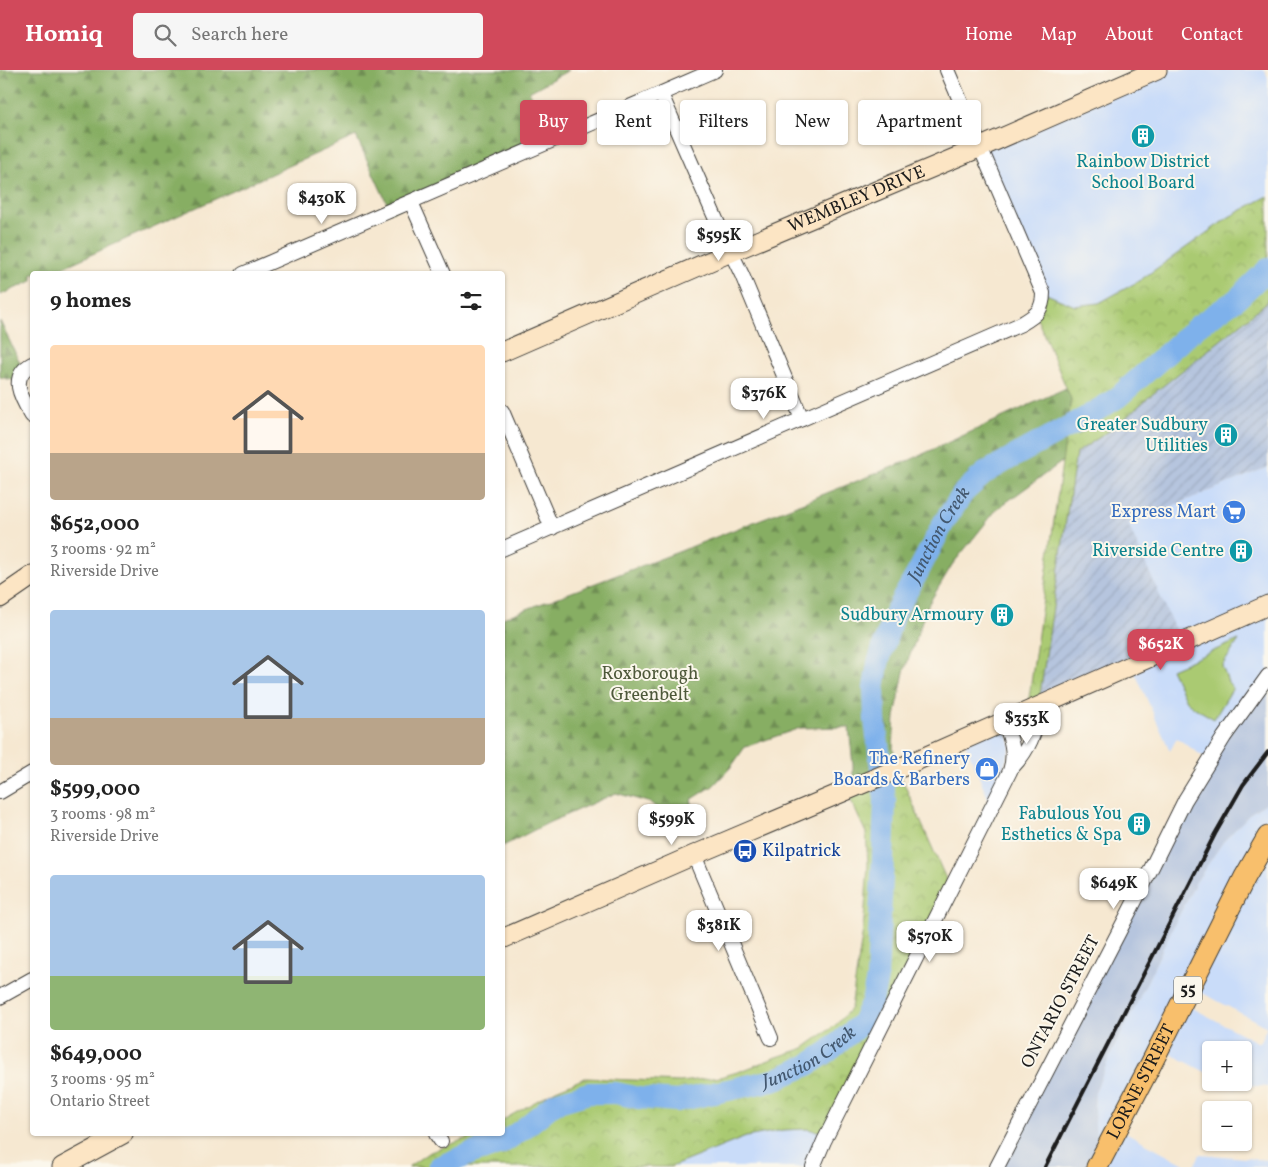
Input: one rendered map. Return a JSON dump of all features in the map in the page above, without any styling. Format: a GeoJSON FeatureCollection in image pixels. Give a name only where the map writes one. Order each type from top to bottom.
{"type":"FeatureCollection","features":[{"type":"Feature","properties":{"kind":"main road","name":"LORNE STREET"},"geometry":{"type":"LineString","coordinates":[[1097,1167],[1245,877],[1268,837]]}},
{"type":"Feature","properties":{"kind":"street"},"geometry":{"type":"LineString","coordinates":[[250,271],[715,70]]}},
{"type":"Feature","properties":{"kind":"street"},"geometry":{"type":"LineString","coordinates":[[505,548],[1021,324],[1039,312],[1043,303],[1044,293],[948,70]]}},
{"type":"Feature","properties":{"kind":"street","name":"WEMBLEY DRIVE"},"geometry":{"type":"LineString","coordinates":[[505,351],[731,252],[981,148],[1157,70]]}},
{"type":"Feature","properties":{"kind":"street"},"geometry":{"type":"LineString","coordinates":[[661,94],[742,275],[802,419]]}},
{"type":"Feature","properties":{"kind":"street"},"geometry":{"type":"LineString","coordinates":[[411,202],[441,271]]}},
{"type":"Feature","properties":{"kind":"street"},"geometry":{"type":"LineString","coordinates":[[30,366],[23,371],[19,382],[20,393],[30,412]]}},
{"type":"Feature","properties":{"kind":"street"},"geometry":{"type":"LineString","coordinates":[[505,418],[552,528]]}},
{"type":"Feature","properties":{"kind":"street"},"geometry":{"type":"LineString","coordinates":[[0,598],[30,577]]}},
{"type":"Feature","properties":{"kind":"street"},"geometry":{"type":"LineString","coordinates":[[505,938],[902,767],[1268,605]]}},
{"type":"Feature","properties":{"kind":"street","name":"ONTARIO STREET"},"geometry":{"type":"LineString","coordinates":[[997,1167],[1185,800],[1224,737],[1268,676]]}},
{"type":"Feature","properties":{"kind":"street"},"geometry":{"type":"LineString","coordinates":[[1010,771],[1025,752],[1035,732],[1040,705]]}},
{"type":"Feature","properties":{"kind":"street"},"geometry":{"type":"LineString","coordinates":[[813,1167],[1010,771],[1012,765],[1012,745],[1004,722]]}},
{"type":"Feature","properties":{"kind":"street"},"geometry":{"type":"LineString","coordinates":[[0,792],[30,774]]}},
{"type":"Feature","properties":{"kind":"street"},"geometry":{"type":"LineString","coordinates":[[694,855],[771,1038]]}},
{"type":"Feature","properties":{"kind":"street"},"geometry":{"type":"LineString","coordinates":[[0,997],[30,980]]}},
{"type":"Feature","properties":{"kind":"street"},"geometry":{"type":"LineString","coordinates":[[62,1167],[120,1136]]}},
{"type":"Feature","properties":{"kind":"shaded area"},"geometry":{"type":"Polygon","coordinates":[[[1160,70],[1265,70],[1268,78],[1268,196],[1229,217],[1139,281],[1099,303],[1075,306],[1044,293],[982,148],[1160,70]]]}},
{"type":"Feature","properties":{"kind":"shaded area"},"geometry":{"type":"Polygon","coordinates":[[[1268,301],[1268,467],[1128,524],[1181,643],[1038,708],[1076,453],[1115,427],[1149,397],[1268,301]]]}},
{"type":"Feature","properties":{"kind":"shaded area"},"geometry":{"type":"Polygon","coordinates":[[[1268,467],[1268,674],[1208,760],[1177,738],[1170,751],[1132,666],[1128,524],[1268,467]]]}},
{"type":"Feature","properties":{"kind":"shaded area"},"geometry":{"type":"Polygon","coordinates":[[[1268,674],[1268,802],[1252,812],[1223,842],[1196,882],[1113,1049],[1095,1092],[1094,1110],[1098,1162],[1095,1167],[996,1167],[1184,800],[1268,674]]]}},
{"type":"Feature","properties":{"kind":"shaded area"},"geometry":{"type":"Polygon","coordinates":[[[1004,722],[1011,746],[991,806],[964,740],[1004,722]]]}},
{"type":"Feature","properties":{"kind":"shaded area"},"geometry":{"type":"Polygon","coordinates":[[[1268,802],[1268,1087],[1252,1085],[1252,1041],[1202,1041],[1202,1070],[1158,1047],[1116,1127],[1190,1167],[1095,1167],[1095,1092],[1113,1049],[1196,882],[1223,842],[1252,812],[1268,802]],[[1191,987],[1183,1003],[1259,1043],[1267,1027],[1191,987]]]}},
{"type":"Feature","properties":{"kind":"shaded area"},"geometry":{"type":"Polygon","coordinates":[[[807,1129],[827,1133],[812,1167],[672,1167],[746,1137],[783,1130],[807,1129]]]}},
{"type":"Feature","properties":{"kind":"shaded area"},"geometry":{"type":"Polygon","coordinates":[[[1200,1154],[1268,1160],[1268,1167],[1194,1167],[1200,1154]]]}},
{"type":"Feature","properties":{"kind":"green space"},"geometry":{"type":"Polygon","coordinates":[[[0,70],[569,70],[529,92],[533,100],[520,100],[520,145],[546,145],[391,212],[356,136],[55,271],[30,271],[30,282],[0,295],[0,70]]]}},
{"type":"Feature","properties":{"kind":"green space"},"geometry":{"type":"Polygon","coordinates":[[[1268,196],[1268,301],[1149,397],[1115,427],[1076,453],[1038,708],[1027,712],[1071,399],[1036,316],[1044,293],[1075,306],[1099,303],[1139,281],[1229,217],[1268,196]]]}},
{"type":"Feature","properties":{"kind":"green space"},"geometry":{"type":"Polygon","coordinates":[[[0,321],[24,371],[20,382],[0,377],[0,321]]]}},
{"type":"Feature","properties":{"kind":"green space","name":"Roxborough Greenbelt"},"geometry":{"type":"Polygon","coordinates":[[[1066,388],[1071,398],[1063,461],[997,509],[952,565],[928,605],[904,672],[895,717],[893,748],[898,770],[853,790],[853,765],[849,727],[800,728],[745,747],[731,767],[713,786],[691,800],[696,813],[678,827],[651,803],[616,793],[548,823],[505,845],[505,617],[678,552],[910,460],[1066,388]]]}},
{"type":"Feature","properties":{"kind":"green space"},"geometry":{"type":"Polygon","coordinates":[[[1239,640],[1222,666],[1228,682],[1233,688],[1214,719],[1186,701],[1171,669],[1239,640]]]}},
{"type":"Feature","properties":{"kind":"green space"},"geometry":{"type":"Polygon","coordinates":[[[898,770],[950,888],[827,1133],[807,1129],[783,1130],[746,1137],[671,1167],[408,1167],[428,1153],[473,1136],[505,1136],[505,1119],[556,1090],[585,1078],[680,1082],[720,1077],[804,1048],[837,1024],[851,1008],[862,937],[868,864],[866,833],[847,792],[898,770]]]}},
{"type":"Feature","properties":{"kind":"waterway","name":"Junction Creek"},"geometry":{"type":"LineString","coordinates":[[439,1167],[472,1153],[501,1144],[555,1103],[589,1093],[616,1093],[638,1098],[677,1101],[774,1080],[808,1065],[829,1051],[861,1024],[872,1002],[877,978],[883,857],[885,800],[875,720],[874,688],[878,663],[894,614],[944,522],[964,492],[985,473],[1117,398],[1199,325],[1237,299],[1268,269]]}},
{"type":"Feature","properties":{"kind":"railway"},"geometry":{"type":"LineString","coordinates":[[1045,1167],[1215,834],[1243,785],[1268,752]]}},
{"type":"Feature","properties":{"kind":"place","name":"Rainbow District School Board"},"geometry":{"type":"Point","coordinates":[1143,136]}},
{"type":"Feature","properties":{"kind":"place","name":"Greater Sudbury Utilities"},"geometry":{"type":"Point","coordinates":[1226,435]}},
{"type":"Feature","properties":{"kind":"place","name":"Express Mart"},"geometry":{"type":"Point","coordinates":[1234,512]}},
{"type":"Feature","properties":{"kind":"place","name":"Riverside Centre"},"geometry":{"type":"Point","coordinates":[1241,551]}},
{"type":"Feature","properties":{"kind":"place","name":"Sudbury Armoury"},"geometry":{"type":"Point","coordinates":[1002,615]}},
{"type":"Feature","properties":{"kind":"place","name":"The Refinery Boards & Barbers"},"geometry":{"type":"Point","coordinates":[987,769]}},
{"type":"Feature","properties":{"kind":"place","name":"Fabulous You Esthetics & Spa"},"geometry":{"type":"Point","coordinates":[1139,824]}},
{"type":"Feature","properties":{"kind":"place","name":"Kilpatrick"},"geometry":{"type":"Point","coordinates":[745,851]}}]}
